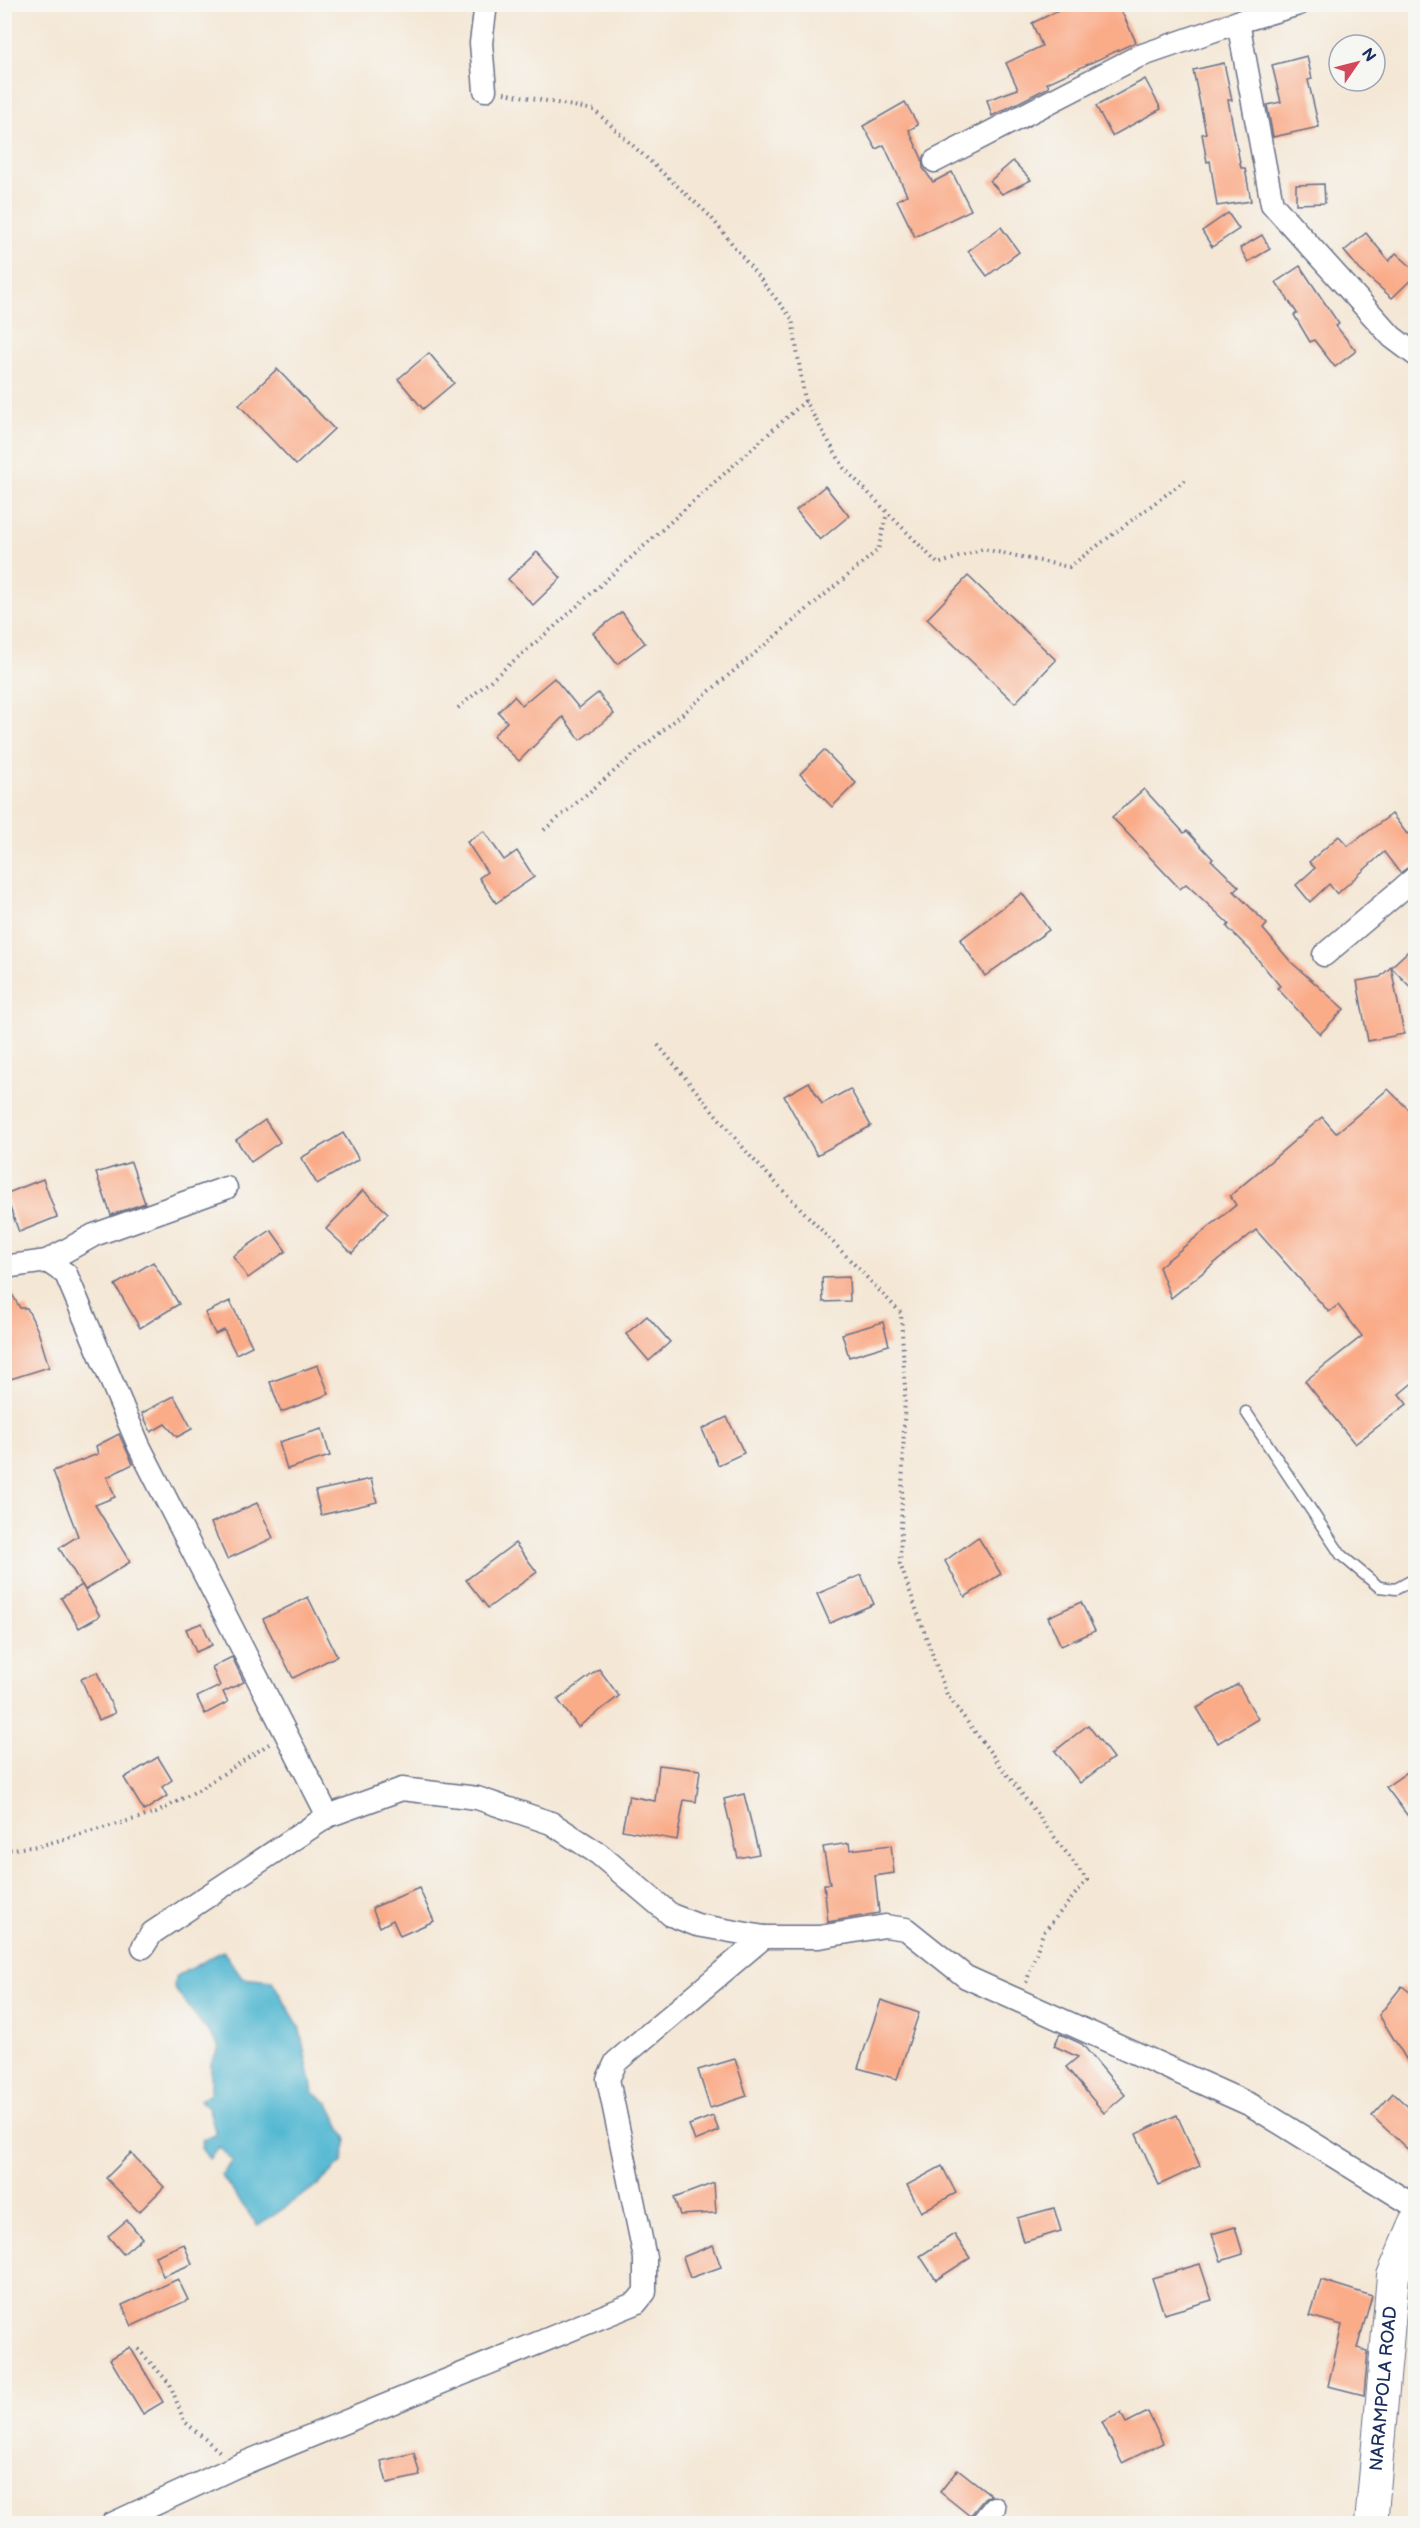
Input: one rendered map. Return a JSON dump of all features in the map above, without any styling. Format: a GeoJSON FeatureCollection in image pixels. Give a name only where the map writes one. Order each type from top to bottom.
{"type":"FeatureCollection","features":[{"type":"Feature","properties":{"kind":"street"},"geometry":{"type":"LineString","coordinates":[[485,90],[481,43],[486,4]]}},
{"type":"Feature","properties":{"kind":"street"},"geometry":{"type":"LineString","coordinates":[[935,161],[1137,57],[1238,22],[1299,4]]}},
{"type":"Feature","properties":{"kind":"street"},"geometry":{"type":"LineString","coordinates":[[1238,22],[1272,204],[1392,337],[1416,355]]}},
{"type":"Feature","properties":{"kind":"street"},"geometry":{"type":"LineString","coordinates":[[1324,955],[1416,877]]}},
{"type":"Feature","properties":{"kind":"street"},"geometry":{"type":"LineString","coordinates":[[4,1267],[47,1261],[94,1235],[226,1188]]}},
{"type":"Feature","properties":{"kind":"street"},"geometry":{"type":"LineString","coordinates":[[47,1261],[66,1274],[139,1446],[328,1816]]}},
{"type":"Feature","properties":{"kind":"street"},"geometry":{"type":"LineString","coordinates":[[143,1947],[152,1933],[328,1816],[402,1789],[477,1798],[550,1823],[599,1854],[671,1915],[697,1925],[764,1937],[819,1937],[885,1926],[906,1929],[966,1977],[1251,2105],[1416,2207]]}},
{"type":"Feature","properties":{"kind":"street"},"geometry":{"type":"LineString","coordinates":[[112,2523],[237,2466],[636,2303],[645,2292],[645,2258],[608,2079],[616,2062],[764,1937]]}},
{"type":"Feature","properties":{"kind":"street","name":"NARAMPOLA ROAD"},"geometry":{"type":"LineString","coordinates":[[1371,2523],[1393,2276],[1416,2222]]}},
{"type":"Feature","properties":{"kind":"lane"},"geometry":{"type":"LineString","coordinates":[[1246,1412],[1341,1555],[1379,1587],[1396,1589],[1416,1578]]}},
{"type":"Feature","properties":{"kind":"path"},"geometry":{"type":"LineString","coordinates":[[485,90],[594,110],[710,216],[792,319],[805,401],[844,468],[938,564],[983,549],[1069,567],[1187,479]]}},
{"type":"Feature","properties":{"kind":"path"},"geometry":{"type":"LineString","coordinates":[[459,708],[555,626],[805,401]]}},
{"type":"Feature","properties":{"kind":"path"},"geometry":{"type":"LineString","coordinates":[[544,830],[878,550],[887,512]]}},
{"type":"Feature","properties":{"kind":"path"},"geometry":{"type":"LineString","coordinates":[[658,1045],[751,1157],[901,1313],[905,1389],[900,1564],[947,1695],[1087,1880],[1043,1933],[1021,2001]]}},
{"type":"Feature","properties":{"kind":"path"},"geometry":{"type":"LineString","coordinates":[[4,1850],[39,1846],[156,1813],[200,1789],[285,1734]]}},
{"type":"Feature","properties":{"kind":"path"},"geometry":{"type":"LineString","coordinates":[[138,2349],[170,2384],[184,2421],[237,2466]]}},
{"type":"Feature","properties":{"kind":"water"},"geometry":{"type":"Polygon","coordinates":[[[223,1951],[242,1978],[272,1981],[299,2026],[313,2092],[329,2104],[347,2140],[342,2162],[319,2184],[258,2226],[221,2175],[233,2161],[219,2147],[209,2159],[201,2148],[203,2139],[216,2135],[209,2109],[200,2100],[211,2092],[211,2063],[220,2047],[174,1988],[175,1977],[223,1951]]]}},
{"type":"Feature","properties":{"kind":"building"},"geometry":{"type":"Polygon","coordinates":[[[1072,4],[1118,4],[1136,42],[1047,83],[1049,87],[992,116],[987,100],[1018,89],[1006,63],[1042,46],[1032,23],[1072,4]]]}},
{"type":"Feature","properties":{"kind":"building"},"geometry":{"type":"Polygon","coordinates":[[[1307,56],[1312,79],[1308,80],[1319,127],[1273,137],[1267,105],[1281,102],[1272,65],[1307,56]]]}},
{"type":"Feature","properties":{"kind":"building"},"geometry":{"type":"Polygon","coordinates":[[[1224,63],[1232,100],[1228,100],[1241,168],[1245,168],[1251,201],[1217,206],[1210,161],[1207,162],[1202,134],[1206,133],[1193,70],[1224,63]]]}},
{"type":"Feature","properties":{"kind":"building"},"geometry":{"type":"Polygon","coordinates":[[[1145,79],[1161,109],[1112,136],[1096,106],[1145,79]]]}},
{"type":"Feature","properties":{"kind":"building"},"geometry":{"type":"Polygon","coordinates":[[[905,102],[918,125],[909,130],[922,159],[923,168],[933,182],[952,172],[971,210],[915,237],[897,200],[907,195],[884,145],[876,149],[863,126],[905,102]]]}},
{"type":"Feature","properties":{"kind":"building"},"geometry":{"type":"Polygon","coordinates":[[[1013,161],[1031,180],[1002,194],[990,181],[1013,161]]]}},
{"type":"Feature","properties":{"kind":"building"},"geometry":{"type":"Polygon","coordinates":[[[1324,184],[1325,203],[1296,204],[1296,185],[1324,184]]]}},
{"type":"Feature","properties":{"kind":"building"},"geometry":{"type":"Polygon","coordinates":[[[1228,213],[1239,229],[1212,247],[1202,231],[1228,213]]]}},
{"type":"Feature","properties":{"kind":"building"},"geometry":{"type":"Polygon","coordinates":[[[1001,227],[1019,252],[987,276],[968,251],[1001,227]]]}},
{"type":"Feature","properties":{"kind":"building"},"geometry":{"type":"Polygon","coordinates":[[[1366,233],[1389,261],[1396,253],[1416,271],[1416,275],[1392,298],[1360,270],[1344,251],[1366,233]]]}},
{"type":"Feature","properties":{"kind":"building"},"geometry":{"type":"Polygon","coordinates":[[[1262,235],[1270,249],[1248,262],[1240,248],[1262,235]]]}},
{"type":"Feature","properties":{"kind":"building"},"geometry":{"type":"Polygon","coordinates":[[[1300,266],[1339,324],[1336,326],[1356,351],[1335,367],[1314,340],[1310,342],[1294,315],[1297,313],[1276,282],[1300,266]]]}},
{"type":"Feature","properties":{"kind":"building"},"geometry":{"type":"Polygon","coordinates":[[[429,353],[454,383],[423,409],[398,379],[429,353]]]}},
{"type":"Feature","properties":{"kind":"building"},"geometry":{"type":"Polygon","coordinates":[[[277,369],[334,429],[296,465],[239,405],[277,369]]]}},
{"type":"Feature","properties":{"kind":"building"},"geometry":{"type":"Polygon","coordinates":[[[825,486],[849,516],[820,540],[796,510],[825,486]]]}},
{"type":"Feature","properties":{"kind":"building"},"geometry":{"type":"Polygon","coordinates":[[[537,552],[561,578],[533,605],[508,579],[537,552]]]}},
{"type":"Feature","properties":{"kind":"building"},"geometry":{"type":"Polygon","coordinates":[[[968,576],[1056,660],[1015,703],[927,619],[968,576]]]}},
{"type":"Feature","properties":{"kind":"building"},"geometry":{"type":"Polygon","coordinates":[[[622,612],[645,643],[617,664],[593,633],[622,612]]]}},
{"type":"Feature","properties":{"kind":"building"},"geometry":{"type":"Polygon","coordinates":[[[554,678],[579,708],[598,693],[614,714],[580,740],[563,717],[519,761],[493,736],[507,722],[498,712],[514,696],[522,705],[554,678]]]}},
{"type":"Feature","properties":{"kind":"building"},"geometry":{"type":"Polygon","coordinates":[[[824,750],[856,783],[832,807],[800,774],[824,750]]]}},
{"type":"Feature","properties":{"kind":"building"},"geometry":{"type":"Polygon","coordinates":[[[1144,789],[1184,833],[1187,831],[1213,859],[1211,860],[1239,887],[1234,891],[1267,924],[1263,929],[1291,962],[1344,1009],[1320,1034],[1277,988],[1280,986],[1227,927],[1229,924],[1186,884],[1180,889],[1112,817],[1144,789]]]}},
{"type":"Feature","properties":{"kind":"building"},"geometry":{"type":"Polygon","coordinates":[[[1392,814],[1407,834],[1416,827],[1416,860],[1413,864],[1400,873],[1384,852],[1337,894],[1329,884],[1310,902],[1296,885],[1315,868],[1309,862],[1339,836],[1348,846],[1392,814]]]}},
{"type":"Feature","properties":{"kind":"building"},"geometry":{"type":"Polygon","coordinates":[[[484,831],[504,860],[517,851],[534,877],[496,903],[479,878],[487,872],[467,842],[484,831]]]}},
{"type":"Feature","properties":{"kind":"building"},"geometry":{"type":"Polygon","coordinates":[[[1022,893],[1049,930],[985,976],[960,940],[1022,893]]]}},
{"type":"Feature","properties":{"kind":"building"},"geometry":{"type":"Polygon","coordinates":[[[1416,944],[1416,993],[1391,967],[1404,1034],[1368,1041],[1357,981],[1380,977],[1416,944]]]}},
{"type":"Feature","properties":{"kind":"building"},"geometry":{"type":"Polygon","coordinates":[[[809,1082],[822,1104],[850,1089],[871,1126],[817,1155],[784,1096],[809,1082]]]}},
{"type":"Feature","properties":{"kind":"building"},"geometry":{"type":"Polygon","coordinates":[[[1388,1089],[1416,1117],[1416,1380],[1399,1394],[1407,1404],[1355,1444],[1305,1381],[1362,1336],[1338,1305],[1329,1312],[1256,1230],[1171,1298],[1159,1267],[1236,1205],[1230,1196],[1322,1117],[1336,1133],[1388,1089]]]}},
{"type":"Feature","properties":{"kind":"building"},"geometry":{"type":"Polygon","coordinates":[[[265,1120],[280,1142],[251,1162],[236,1140],[265,1120]]]}},
{"type":"Feature","properties":{"kind":"building"},"geometry":{"type":"Polygon","coordinates":[[[343,1133],[359,1159],[317,1184],[301,1158],[343,1133]]]}},
{"type":"Feature","properties":{"kind":"building"},"geometry":{"type":"Polygon","coordinates":[[[131,1162],[145,1203],[111,1215],[96,1173],[131,1162]]]}},
{"type":"Feature","properties":{"kind":"building"},"geometry":{"type":"Polygon","coordinates":[[[43,1179],[57,1217],[19,1232],[5,1194],[43,1179]]]}},
{"type":"Feature","properties":{"kind":"building"},"geometry":{"type":"Polygon","coordinates":[[[363,1190],[388,1213],[352,1253],[326,1229],[363,1190]]]}},
{"type":"Feature","properties":{"kind":"building"},"geometry":{"type":"Polygon","coordinates":[[[271,1230],[286,1251],[248,1278],[233,1256],[271,1230]]]}},
{"type":"Feature","properties":{"kind":"building"},"geometry":{"type":"Polygon","coordinates":[[[153,1262],[179,1304],[140,1328],[115,1285],[153,1262]]]}},
{"type":"Feature","properties":{"kind":"building"},"geometry":{"type":"Polygon","coordinates":[[[849,1277],[850,1301],[823,1302],[822,1278],[849,1277]]]}},
{"type":"Feature","properties":{"kind":"building"},"geometry":{"type":"Polygon","coordinates":[[[4,1280],[20,1308],[27,1308],[38,1331],[49,1367],[4,1381],[4,1280]]]}},
{"type":"Feature","properties":{"kind":"building"},"geometry":{"type":"Polygon","coordinates":[[[230,1301],[252,1346],[236,1354],[224,1330],[215,1334],[205,1313],[230,1301]]]}},
{"type":"Feature","properties":{"kind":"building"},"geometry":{"type":"Polygon","coordinates":[[[647,1316],[670,1342],[649,1361],[626,1334],[647,1316]]]}},
{"type":"Feature","properties":{"kind":"building"},"geometry":{"type":"Polygon","coordinates":[[[883,1322],[889,1345],[849,1357],[842,1334],[883,1322]]]}},
{"type":"Feature","properties":{"kind":"building"},"geometry":{"type":"Polygon","coordinates":[[[318,1365],[329,1394],[281,1412],[270,1382],[318,1365]]]}},
{"type":"Feature","properties":{"kind":"building"},"geometry":{"type":"Polygon","coordinates":[[[174,1396],[192,1429],[177,1437],[165,1424],[151,1432],[142,1413],[174,1396]]]}},
{"type":"Feature","properties":{"kind":"building"},"geometry":{"type":"Polygon","coordinates":[[[727,1417],[744,1453],[718,1465],[702,1429],[727,1417]]]}},
{"type":"Feature","properties":{"kind":"building"},"geometry":{"type":"Polygon","coordinates":[[[322,1429],[330,1456],[287,1469],[279,1442],[322,1429]]]}},
{"type":"Feature","properties":{"kind":"building"},"geometry":{"type":"Polygon","coordinates":[[[119,1434],[133,1464],[107,1477],[115,1497],[95,1505],[130,1562],[85,1590],[59,1548],[78,1536],[53,1471],[98,1454],[96,1446],[119,1434]]]}},
{"type":"Feature","properties":{"kind":"building"},"geometry":{"type":"Polygon","coordinates":[[[371,1479],[377,1502],[321,1515],[315,1491],[371,1479]]]}},
{"type":"Feature","properties":{"kind":"building"},"geometry":{"type":"Polygon","coordinates":[[[257,1503],[273,1538],[227,1559],[211,1523],[257,1503]]]}},
{"type":"Feature","properties":{"kind":"building"},"geometry":{"type":"Polygon","coordinates":[[[978,1537],[1001,1574],[965,1597],[945,1561],[978,1537]]]}},
{"type":"Feature","properties":{"kind":"building"},"geometry":{"type":"Polygon","coordinates":[[[515,1543],[537,1572],[488,1608],[466,1580],[515,1543]]]}},
{"type":"Feature","properties":{"kind":"building"},"geometry":{"type":"Polygon","coordinates":[[[861,1575],[874,1604],[830,1623],[817,1594],[861,1575]]]}},
{"type":"Feature","properties":{"kind":"building"},"geometry":{"type":"Polygon","coordinates":[[[82,1585],[100,1616],[79,1628],[61,1598],[82,1585]]]}},
{"type":"Feature","properties":{"kind":"building"},"geometry":{"type":"Polygon","coordinates":[[[308,1597],[337,1656],[293,1678],[263,1619],[308,1597]]]}},
{"type":"Feature","properties":{"kind":"building"},"geometry":{"type":"Polygon","coordinates":[[[1081,1602],[1095,1631],[1061,1646],[1048,1617],[1081,1602]]]}},
{"type":"Feature","properties":{"kind":"building"},"geometry":{"type":"Polygon","coordinates":[[[202,1623],[212,1645],[196,1652],[186,1629],[202,1623]]]}},
{"type":"Feature","properties":{"kind":"building"},"geometry":{"type":"Polygon","coordinates":[[[232,1657],[244,1682],[223,1692],[228,1702],[205,1714],[197,1697],[220,1686],[212,1667],[232,1657]]]}},
{"type":"Feature","properties":{"kind":"building"},"geometry":{"type":"Polygon","coordinates":[[[599,1669],[619,1696],[578,1727],[558,1700],[599,1669]]]}},
{"type":"Feature","properties":{"kind":"building"},"geometry":{"type":"Polygon","coordinates":[[[97,1672],[115,1713],[99,1720],[81,1679],[97,1672]]]}},
{"type":"Feature","properties":{"kind":"building"},"geometry":{"type":"Polygon","coordinates":[[[1238,1684],[1258,1719],[1218,1743],[1197,1708],[1238,1684]]]}},
{"type":"Feature","properties":{"kind":"building"},"geometry":{"type":"Polygon","coordinates":[[[1088,1725],[1113,1758],[1080,1783],[1055,1751],[1088,1725]]]}},
{"type":"Feature","properties":{"kind":"building"},"geometry":{"type":"Polygon","coordinates":[[[158,1757],[172,1780],[162,1787],[167,1796],[144,1811],[124,1778],[158,1757]]]}},
{"type":"Feature","properties":{"kind":"building"},"geometry":{"type":"Polygon","coordinates":[[[659,1765],[700,1770],[696,1802],[684,1800],[677,1840],[622,1830],[629,1796],[655,1801],[659,1765]]]}},
{"type":"Feature","properties":{"kind":"building"},"geometry":{"type":"Polygon","coordinates":[[[1416,1766],[1416,1827],[1386,1787],[1416,1766]]]}},
{"type":"Feature","properties":{"kind":"building"},"geometry":{"type":"Polygon","coordinates":[[[744,1794],[759,1854],[738,1858],[724,1799],[744,1794]]]}},
{"type":"Feature","properties":{"kind":"building"},"geometry":{"type":"Polygon","coordinates":[[[849,1843],[850,1850],[891,1845],[894,1873],[875,1876],[879,1913],[828,1922],[824,1884],[830,1884],[823,1847],[849,1843]]]}},
{"type":"Feature","properties":{"kind":"building"},"geometry":{"type":"Polygon","coordinates":[[[419,1888],[434,1921],[400,1936],[393,1920],[380,1927],[372,1908],[419,1888]]]}},
{"type":"Feature","properties":{"kind":"building"},"geometry":{"type":"Polygon","coordinates":[[[1402,1986],[1416,1997],[1416,2075],[1379,2015],[1402,1986]]]}},
{"type":"Feature","properties":{"kind":"building"},"geometry":{"type":"Polygon","coordinates":[[[881,2000],[919,2013],[897,2079],[858,2068],[881,2000]]]}},
{"type":"Feature","properties":{"kind":"building"},"geometry":{"type":"Polygon","coordinates":[[[1060,2034],[1082,2044],[1125,2095],[1104,2113],[1066,2067],[1078,2057],[1054,2046],[1060,2034]]]}},
{"type":"Feature","properties":{"kind":"building"},"geometry":{"type":"Polygon","coordinates":[[[735,2059],[747,2096],[710,2108],[698,2070],[735,2059]]]}},
{"type":"Feature","properties":{"kind":"building"},"geometry":{"type":"Polygon","coordinates":[[[1393,2093],[1416,2114],[1416,2157],[1372,2116],[1393,2093]]]}},
{"type":"Feature","properties":{"kind":"building"},"geometry":{"type":"Polygon","coordinates":[[[1177,2115],[1200,2166],[1159,2185],[1136,2134],[1177,2115]]]}},
{"type":"Feature","properties":{"kind":"building"},"geometry":{"type":"Polygon","coordinates":[[[713,2116],[719,2131],[695,2141],[689,2125],[713,2116]]]}},
{"type":"Feature","properties":{"kind":"building"},"geometry":{"type":"Polygon","coordinates":[[[131,2153],[164,2187],[139,2212],[106,2178],[131,2153]]]}},
{"type":"Feature","properties":{"kind":"building"},"geometry":{"type":"Polygon","coordinates":[[[942,2166],[956,2193],[921,2212],[907,2185],[942,2166]]]}},
{"type":"Feature","properties":{"kind":"building"},"geometry":{"type":"Polygon","coordinates":[[[714,2183],[716,2213],[680,2215],[674,2198],[714,2183]]]}},
{"type":"Feature","properties":{"kind":"building"},"geometry":{"type":"Polygon","coordinates":[[[1054,2208],[1061,2231],[1024,2242],[1017,2218],[1054,2208]]]}},
{"type":"Feature","properties":{"kind":"building"},"geometry":{"type":"Polygon","coordinates":[[[127,2220],[142,2238],[123,2254],[108,2236],[127,2220]]]}},
{"type":"Feature","properties":{"kind":"building"},"geometry":{"type":"Polygon","coordinates":[[[1235,2227],[1243,2254],[1221,2261],[1212,2234],[1235,2227]]]}},
{"type":"Feature","properties":{"kind":"building"},"geometry":{"type":"Polygon","coordinates":[[[954,2234],[970,2258],[936,2280],[920,2256],[954,2234]]]}},
{"type":"Feature","properties":{"kind":"building"},"geometry":{"type":"Polygon","coordinates":[[[184,2244],[192,2264],[163,2276],[155,2256],[184,2244]]]}},
{"type":"Feature","properties":{"kind":"building"},"geometry":{"type":"Polygon","coordinates":[[[713,2245],[721,2267],[690,2278],[683,2257],[713,2245]]]}},
{"type":"Feature","properties":{"kind":"building"},"geometry":{"type":"Polygon","coordinates":[[[1200,2264],[1212,2300],[1164,2314],[1152,2278],[1200,2264]]]}},
{"type":"Feature","properties":{"kind":"building"},"geometry":{"type":"Polygon","coordinates":[[[178,2279],[188,2300],[132,2326],[122,2305],[178,2279]]]}},
{"type":"Feature","properties":{"kind":"building"},"geometry":{"type":"Polygon","coordinates":[[[1321,2280],[1372,2296],[1357,2348],[1368,2351],[1364,2395],[1328,2386],[1342,2325],[1310,2316],[1321,2280]]]}},
{"type":"Feature","properties":{"kind":"building"},"geometry":{"type":"Polygon","coordinates":[[[130,2347],[163,2402],[143,2414],[110,2359],[130,2347]]]}},
{"type":"Feature","properties":{"kind":"building"},"geometry":{"type":"Polygon","coordinates":[[[1148,2412],[1163,2443],[1122,2463],[1102,2422],[1121,2413],[1126,2423],[1148,2412]]]}},
{"type":"Feature","properties":{"kind":"building"},"geometry":{"type":"Polygon","coordinates":[[[414,2453],[420,2476],[387,2483],[381,2461],[414,2453]]]}},
{"type":"Feature","properties":{"kind":"building"},"geometry":{"type":"Polygon","coordinates":[[[958,2469],[991,2495],[984,2499],[970,2516],[940,2492],[958,2469]]]}}]}
